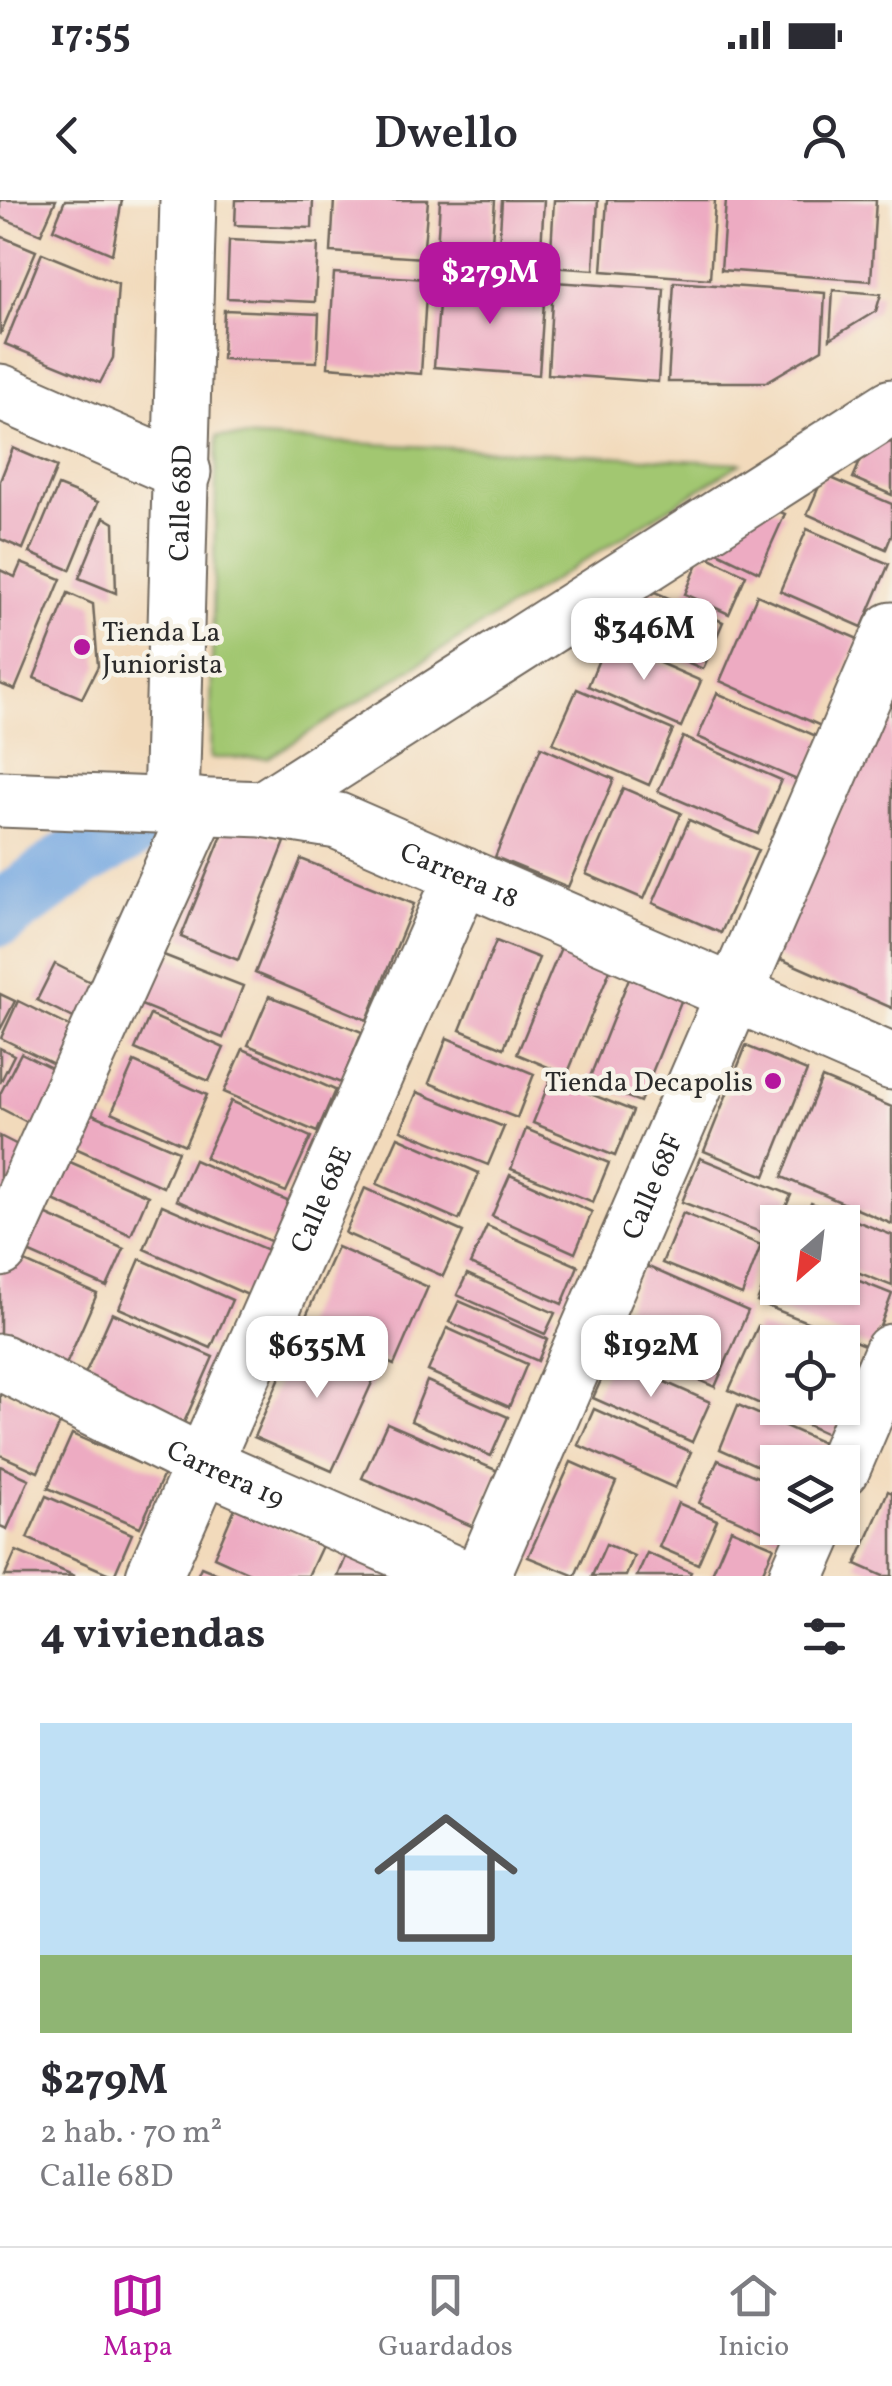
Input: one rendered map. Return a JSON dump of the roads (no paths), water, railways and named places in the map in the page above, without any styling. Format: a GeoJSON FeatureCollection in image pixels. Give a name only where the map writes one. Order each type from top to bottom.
{"type":"FeatureCollection","features":[{"type":"Feature","properties":{"kind":"street","name":"Calle 68D"},"geometry":{"type":"LineString","coordinates":[[0,1249],[186,806],[181,416],[188,200]]}},
{"type":"Feature","properties":{"kind":"street"},"geometry":{"type":"LineString","coordinates":[[0,392],[183,472]]}},
{"type":"Feature","properties":{"kind":"street"},"geometry":{"type":"LineString","coordinates":[[263,809],[892,406]]}},
{"type":"Feature","properties":{"kind":"street","name":"Calle 68F"},"geometry":{"type":"LineString","coordinates":[[482,1576],[892,630]]}},
{"type":"Feature","properties":{"kind":"street","name":"Carrera 18"},"geometry":{"type":"LineString","coordinates":[[0,799],[263,809],[338,822],[892,1062]]}},
{"type":"Feature","properties":{"kind":"street","name":"Calle 68E"},"geometry":{"type":"LineString","coordinates":[[154,1576],[463,876]]}},
{"type":"Feature","properties":{"kind":"street"},"geometry":{"type":"LineString","coordinates":[[852,1445],[892,1352]]}},
{"type":"Feature","properties":{"kind":"street","name":"Carrera 19"},"geometry":{"type":"LineString","coordinates":[[0,1362],[204,1464],[459,1576]]}},
{"type":"Feature","properties":{"kind":"street"},"geometry":{"type":"LineString","coordinates":[[797,1576],[811,1545]]}},
{"type":"Feature","properties":{"kind":"waterway"},"geometry":{"type":"LineString","coordinates":[[0,914],[77,858],[171,805]]}},
{"type":"Feature","properties":{"kind":"place","name":"Tienda La Juniorista"},"geometry":{"type":"Point","coordinates":[82,647]}},
{"type":"Feature","properties":{"kind":"place","name":"Tienda Decapolis"},"geometry":{"type":"Point","coordinates":[773,1081]}}]}
